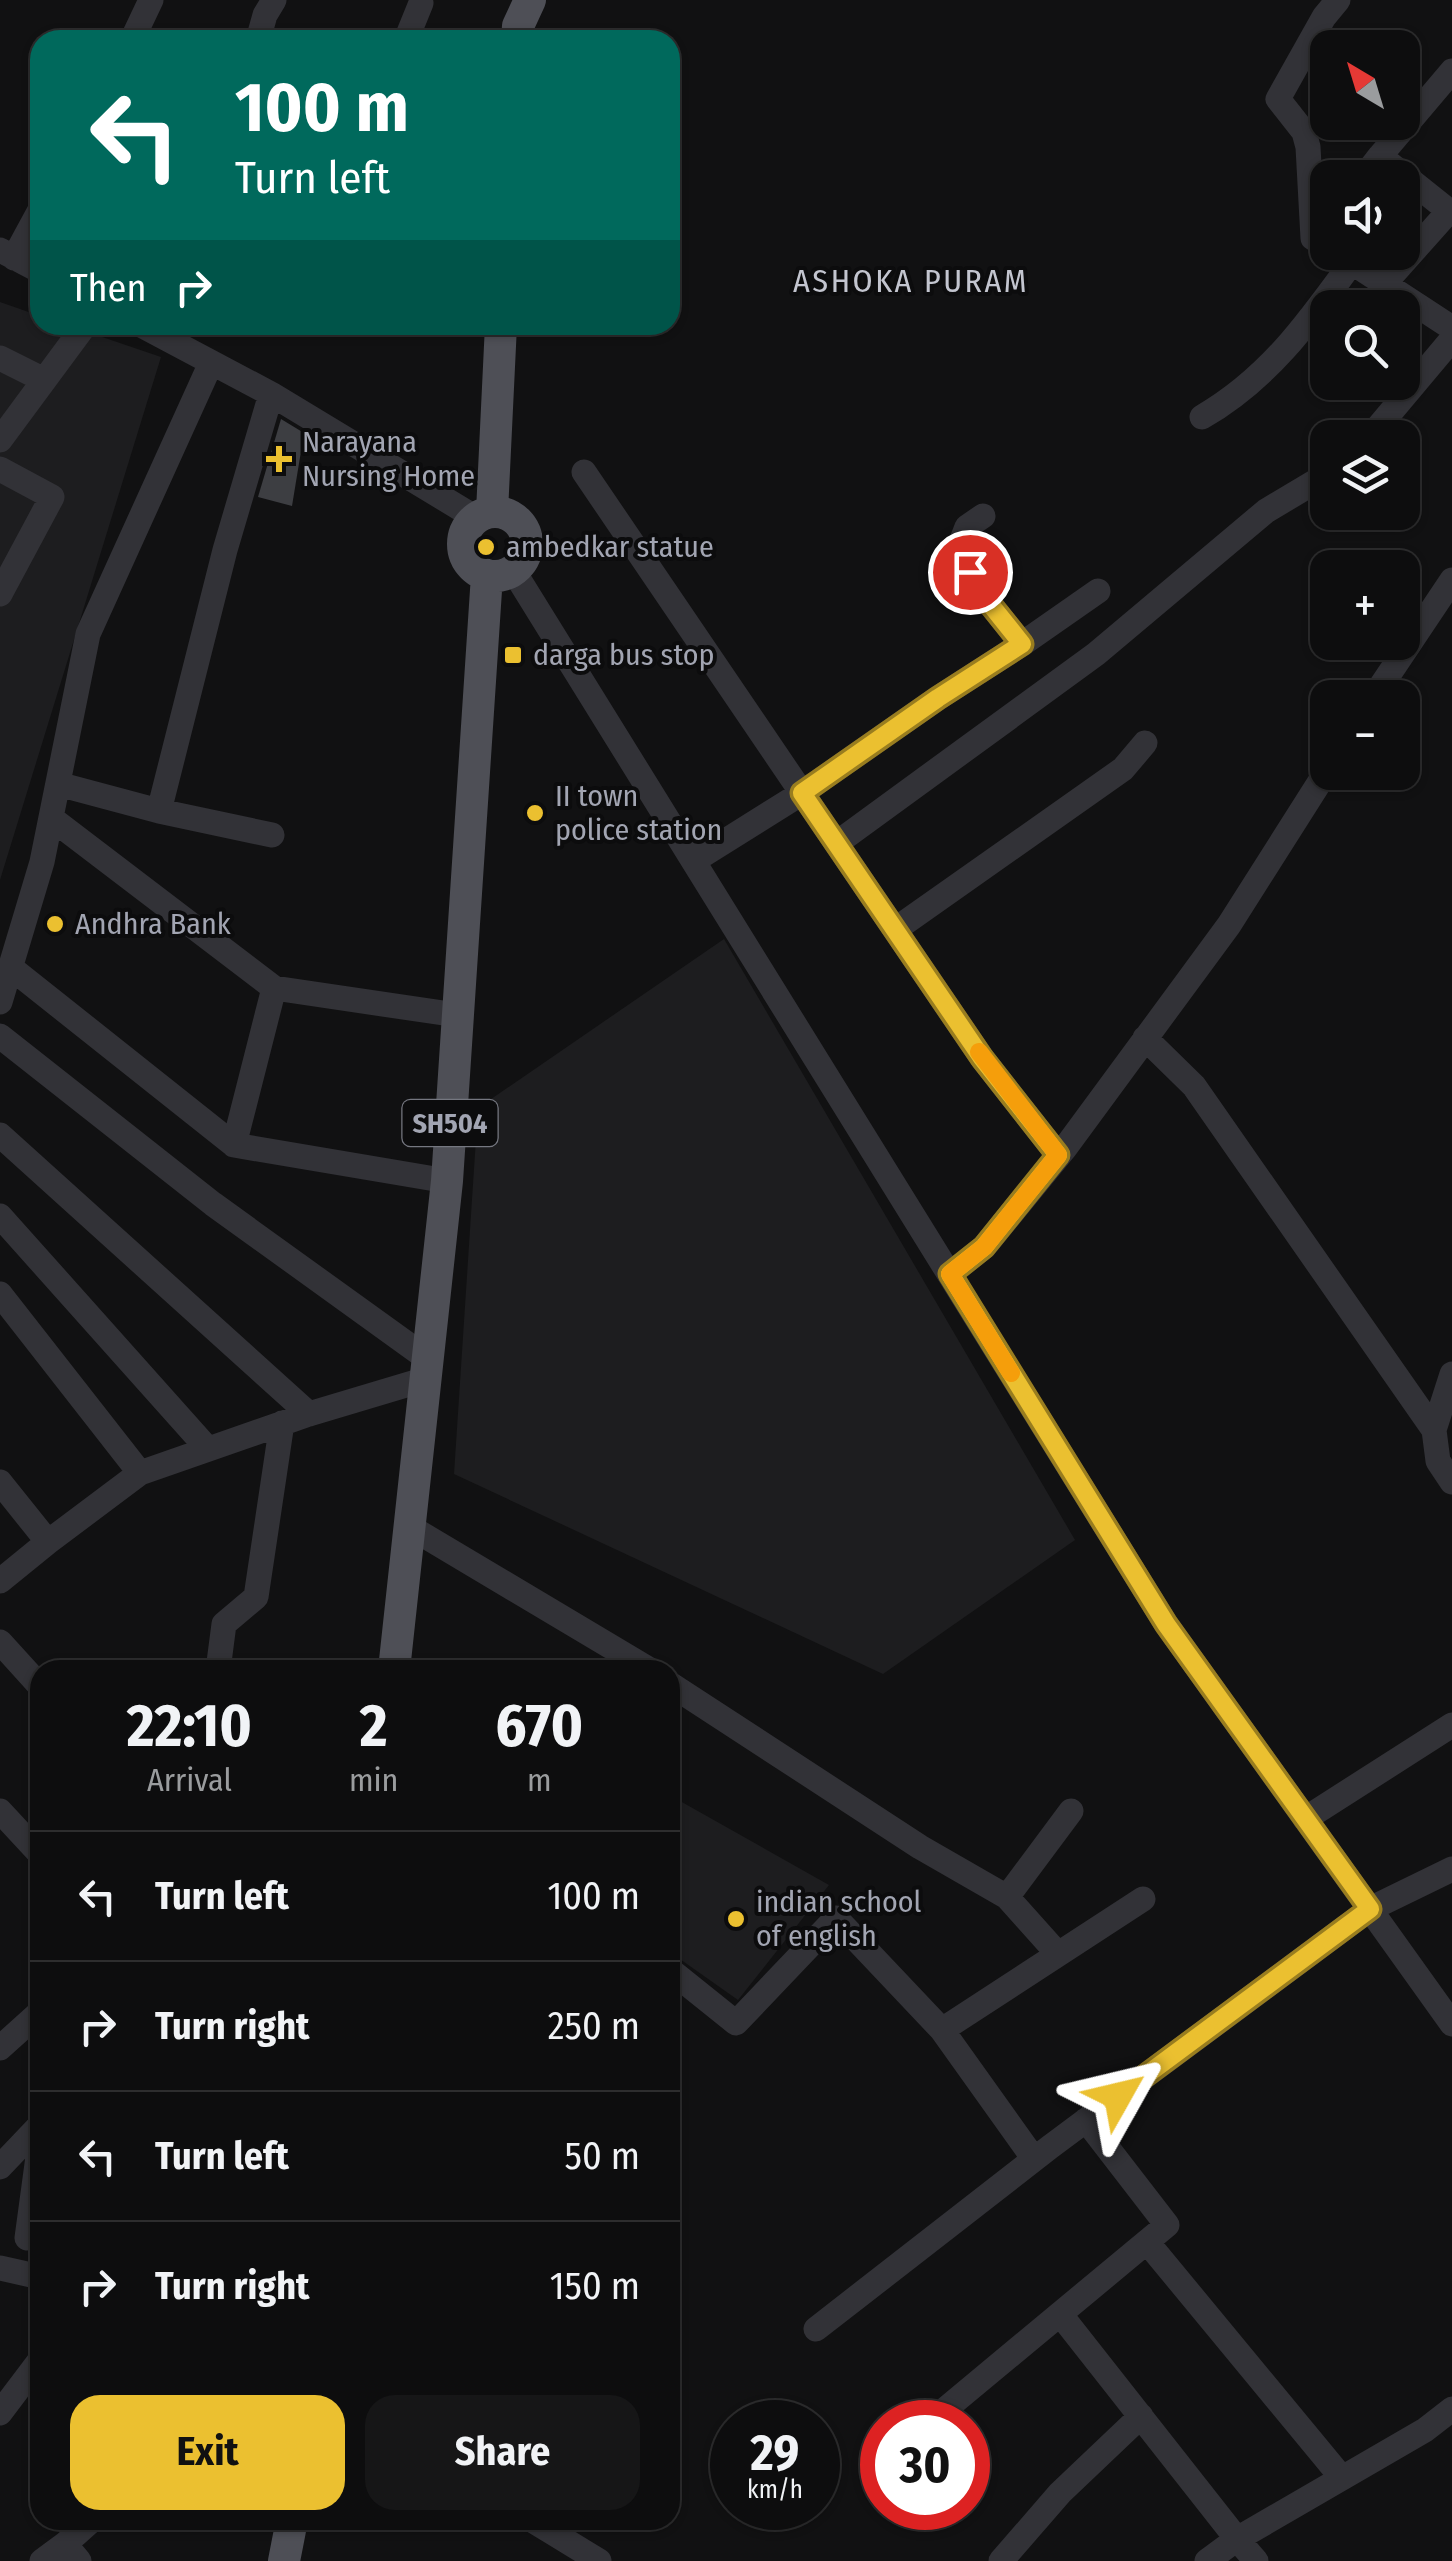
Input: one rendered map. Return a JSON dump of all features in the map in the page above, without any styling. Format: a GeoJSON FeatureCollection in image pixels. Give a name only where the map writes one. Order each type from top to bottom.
{"type":"FeatureCollection","features":[{"type":"Feature","properties":{"kind":"main road"},"geometry":{"type":"LineString","coordinates":[[518,30],[530,0]]}},
{"type":"Feature","properties":{"kind":"main road"},"geometry":{"type":"LineString","coordinates":[[500,572],[472,566],[464,550],[466,532],[484,515],[501,335]]}},
{"type":"Feature","properties":{"kind":"main road","name":"SH504"},"geometry":{"type":"LineString","coordinates":[[395,1660],[446,1181],[457,1015],[500,572],[525,556],[527,537],[524,528],[510,515],[484,515]]}},
{"type":"Feature","properties":{"kind":"main road"},"geometry":{"type":"LineString","coordinates":[[284,2561],[290,2530]]}},
{"type":"Feature","properties":{"kind":"street"},"geometry":{"type":"LineString","coordinates":[[137,30],[152,0]]}},
{"type":"Feature","properties":{"kind":"street"},"geometry":{"type":"LineString","coordinates":[[261,30],[274,0]]}},
{"type":"Feature","properties":{"kind":"street"},"geometry":{"type":"LineString","coordinates":[[1310,160],[1304,132],[1278,99],[1324,17],[1338,0]]}},
{"type":"Feature","properties":{"kind":"street"},"geometry":{"type":"LineString","coordinates":[[410,30],[421,3]]}},
{"type":"Feature","properties":{"kind":"street"},"geometry":{"type":"LineString","coordinates":[[1377,160],[1452,70]]}},
{"type":"Feature","properties":{"kind":"street"},"geometry":{"type":"LineString","coordinates":[[1380,156],[1450,209],[1385,283]]}},
{"type":"Feature","properties":{"kind":"street"},"geometry":{"type":"LineString","coordinates":[[30,223],[7,254],[30,267]]}},
{"type":"Feature","properties":{"kind":"street"},"geometry":{"type":"LineString","coordinates":[[1202,417],[1229,402],[1292,344],[1336,270]]}},
{"type":"Feature","properties":{"kind":"street"},"geometry":{"type":"LineString","coordinates":[[1364,270],[1452,328]]}},
{"type":"Feature","properties":{"kind":"street"},"geometry":{"type":"LineString","coordinates":[[0,440],[78,335]]}},
{"type":"Feature","properties":{"kind":"street"},"geometry":{"type":"LineString","coordinates":[[177,335],[212,363],[484,515]]}},
{"type":"Feature","properties":{"kind":"street"},"geometry":{"type":"LineString","coordinates":[[1385,420],[1452,339]]}},
{"type":"Feature","properties":{"kind":"street"},"geometry":{"type":"LineString","coordinates":[[0,358],[44,380]]}},
{"type":"Feature","properties":{"kind":"street"},"geometry":{"type":"LineString","coordinates":[[0,1002],[42,862],[88,634],[212,363]]}},
{"type":"Feature","properties":{"kind":"street"},"geometry":{"type":"LineString","coordinates":[[159,811],[225,550],[271,394]]}},
{"type":"Feature","properties":{"kind":"street"},"geometry":{"type":"LineString","coordinates":[[0,468],[52,497],[0,594]]}},
{"type":"Feature","properties":{"kind":"street"},"geometry":{"type":"LineString","coordinates":[[584,472],[982,1058],[1058,1155]]}},
{"type":"Feature","properties":{"kind":"street"},"geometry":{"type":"LineString","coordinates":[[836,842],[1096,654],[1266,510],[1310,484]]}},
{"type":"Feature","properties":{"kind":"street"},"geometry":{"type":"LineString","coordinates":[[983,516],[967,526],[958,550],[982,594],[1022,644]]}},
{"type":"Feature","properties":{"kind":"street"},"geometry":{"type":"LineString","coordinates":[[500,572],[695,860],[1166,1624],[1452,2024]]}},
{"type":"Feature","properties":{"kind":"street"},"geometry":{"type":"LineString","coordinates":[[1386,680],[1452,580]]}},
{"type":"Feature","properties":{"kind":"street"},"geometry":{"type":"LineString","coordinates":[[695,860],[802,793],[1098,591]]}},
{"type":"Feature","properties":{"kind":"street"},"geometry":{"type":"LineString","coordinates":[[896,929],[1122,770],[1145,744]]}},
{"type":"Feature","properties":{"kind":"street"},"geometry":{"type":"LineString","coordinates":[[58,784],[272,835]]}},
{"type":"Feature","properties":{"kind":"street"},"geometry":{"type":"LineString","coordinates":[[950,1274],[984,1247],[1058,1155],[1229,925],[1315,790]]}},
{"type":"Feature","properties":{"kind":"street"},"geometry":{"type":"LineString","coordinates":[[51,818],[274,988],[457,1015]]}},
{"type":"Feature","properties":{"kind":"street"},"geometry":{"type":"LineString","coordinates":[[10,967],[234,1145],[446,1181]]}},
{"type":"Feature","properties":{"kind":"street"},"geometry":{"type":"LineString","coordinates":[[234,1145],[274,988]]}},
{"type":"Feature","properties":{"kind":"street"},"geometry":{"type":"LineString","coordinates":[[0,1036],[426,1369]]}},
{"type":"Feature","properties":{"kind":"street"},"geometry":{"type":"LineString","coordinates":[[1144,1038],[1194,1086],[1434,1430]]}},
{"type":"Feature","properties":{"kind":"street"},"geometry":{"type":"LineString","coordinates":[[0,1135],[309,1414]]}},
{"type":"Feature","properties":{"kind":"street"},"geometry":{"type":"LineString","coordinates":[[0,1216],[208,1450]]}},
{"type":"Feature","properties":{"kind":"street"},"geometry":{"type":"LineString","coordinates":[[0,1294],[140,1473]]}},
{"type":"Feature","properties":{"kind":"street"},"geometry":{"type":"LineString","coordinates":[[0,1580],[140,1473],[426,1369]]}},
{"type":"Feature","properties":{"kind":"street"},"geometry":{"type":"LineString","coordinates":[[1452,1374],[1434,1430],[1438,1461],[1452,1482]]}},
{"type":"Feature","properties":{"kind":"street"},"geometry":{"type":"LineString","coordinates":[[219,1660],[224,1624],[256,1597],[282,1424]]}},
{"type":"Feature","properties":{"kind":"street"},"geometry":{"type":"LineString","coordinates":[[0,1482],[48,1542]]}},
{"type":"Feature","properties":{"kind":"street"},"geometry":{"type":"LineString","coordinates":[[410,1526],[633,1660]]}},
{"type":"Feature","properties":{"kind":"street"},"geometry":{"type":"LineString","coordinates":[[0,1642],[30,1675]]}},
{"type":"Feature","properties":{"kind":"street"},"geometry":{"type":"LineString","coordinates":[[680,1691],[920,1847],[1007,1896],[1058,1954]]}},
{"type":"Feature","properties":{"kind":"street"},"geometry":{"type":"LineString","coordinates":[[1306,1819],[1452,1725]]}},
{"type":"Feature","properties":{"kind":"street"},"geometry":{"type":"LineString","coordinates":[[0,1811],[30,1843]]}},
{"type":"Feature","properties":{"kind":"street"},"geometry":{"type":"LineString","coordinates":[[1007,1896],[1071,1812]]}},
{"type":"Feature","properties":{"kind":"street"},"geometry":{"type":"LineString","coordinates":[[816,2329],[1034,2159],[1370,1909],[1452,1868]]}},
{"type":"Feature","properties":{"kind":"street"},"geometry":{"type":"LineString","coordinates":[[942,2030],[1143,1899]]}},
{"type":"Feature","properties":{"kind":"street"},"geometry":{"type":"LineString","coordinates":[[680,1978],[736,2023],[836,1918],[942,2030],[1034,2159]]}},
{"type":"Feature","properties":{"kind":"street"},"geometry":{"type":"LineString","coordinates":[[0,2048],[30,2021]]}},
{"type":"Feature","properties":{"kind":"street"},"geometry":{"type":"LineString","coordinates":[[956,2400],[1167,2225],[1086,2120]]}},
{"type":"Feature","properties":{"kind":"street"},"geometry":{"type":"LineString","coordinates":[[0,2167],[30,2136]]}},
{"type":"Feature","properties":{"kind":"street"},"geometry":{"type":"LineString","coordinates":[[27,2238],[30,2216]]}},
{"type":"Feature","properties":{"kind":"street"},"geometry":{"type":"LineString","coordinates":[[1147,2242],[1342,2478]]}},
{"type":"Feature","properties":{"kind":"street"},"geometry":{"type":"LineString","coordinates":[[0,2268],[30,2274]]}},
{"type":"Feature","properties":{"kind":"street"},"geometry":{"type":"LineString","coordinates":[[1060,2314],[1256,2561]]}},
{"type":"Feature","properties":{"kind":"street"},"geometry":{"type":"LineString","coordinates":[[0,2413],[30,2373]]}},
{"type":"Feature","properties":{"kind":"street"},"geometry":{"type":"LineString","coordinates":[[1208,2561],[1238,2539],[1426,2430],[1452,2409]]}},
{"type":"Feature","properties":{"kind":"street"},"geometry":{"type":"LineString","coordinates":[[1001,2561],[1060,2493],[1141,2416]]}},
{"type":"Feature","properties":{"kind":"street"},"geometry":{"type":"LineString","coordinates":[[42,2561],[72,2552],[86,2530]]}},
{"type":"Feature","properties":{"kind":"street"},"geometry":{"type":"LineString","coordinates":[[548,2530],[599,2561]]}},
{"type":"Feature","properties":{"kind":"shaded area"},"geometry":{"type":"Polygon","coordinates":[[[0,302],[30,312],[30,335],[96,335],[161,357],[0,880],[0,302]]]}},
{"type":"Feature","properties":{"kind":"shaded area"},"geometry":{"type":"Polygon","coordinates":[[[724,939],[1075,1540],[883,1674],[454,1474],[478,1108],[724,939]]]}},
{"type":"Feature","properties":{"kind":"shaded area","name":"indian school of english"},"geometry":{"type":"Polygon","coordinates":[[[680,1801],[829,1885],[738,2000],[680,1959],[680,1801]]]}},
{"type":"Feature","properties":{"kind":"building"},"geometry":{"type":"Polygon","coordinates":[[[281,419],[304,433],[292,506],[258,497],[281,419]]]}},
{"type":"Feature","properties":{"kind":"slow traffic"},"geometry":{"type":"LineString","coordinates":[[979,1052],[1058,1155],[984,1247],[950,1274],[1011,1373]]}},
{"type":"Feature","properties":{"kind":"place","name":"Narayana Nursing Home"},"geometry":{"type":"Point","coordinates":[279,459]}},
{"type":"Feature","properties":{"kind":"place","name":"ambedkar statue"},"geometry":{"type":"Point","coordinates":[486,547]}},
{"type":"Feature","properties":{"kind":"place","name":"darga bus stop"},"geometry":{"type":"Point","coordinates":[513,655]}},
{"type":"Feature","properties":{"kind":"place","name":"II town police station"},"geometry":{"type":"Point","coordinates":[535,813]}},
{"type":"Feature","properties":{"kind":"place","name":"Andhra Bank"},"geometry":{"type":"Point","coordinates":[55,924]}},
{"type":"Feature","properties":{"kind":"place","name":"indian school of english"},"geometry":{"type":"Point","coordinates":[736,1919]}},
{"type":"Feature","properties":{"kind":"district","name":"ASHOKA PURAM"},"geometry":{"type":"Point","coordinates":[911,281]}},
{"type":"Feature","properties":{"kind":"route"},"geometry":{"type":"LineString","coordinates":[[970,572],[982,594],[1022,644],[802,793],[982,1058],[1058,1155],[984,1247],[950,1274],[1166,1624],[1370,1909],[1118,2096]]}}]}
